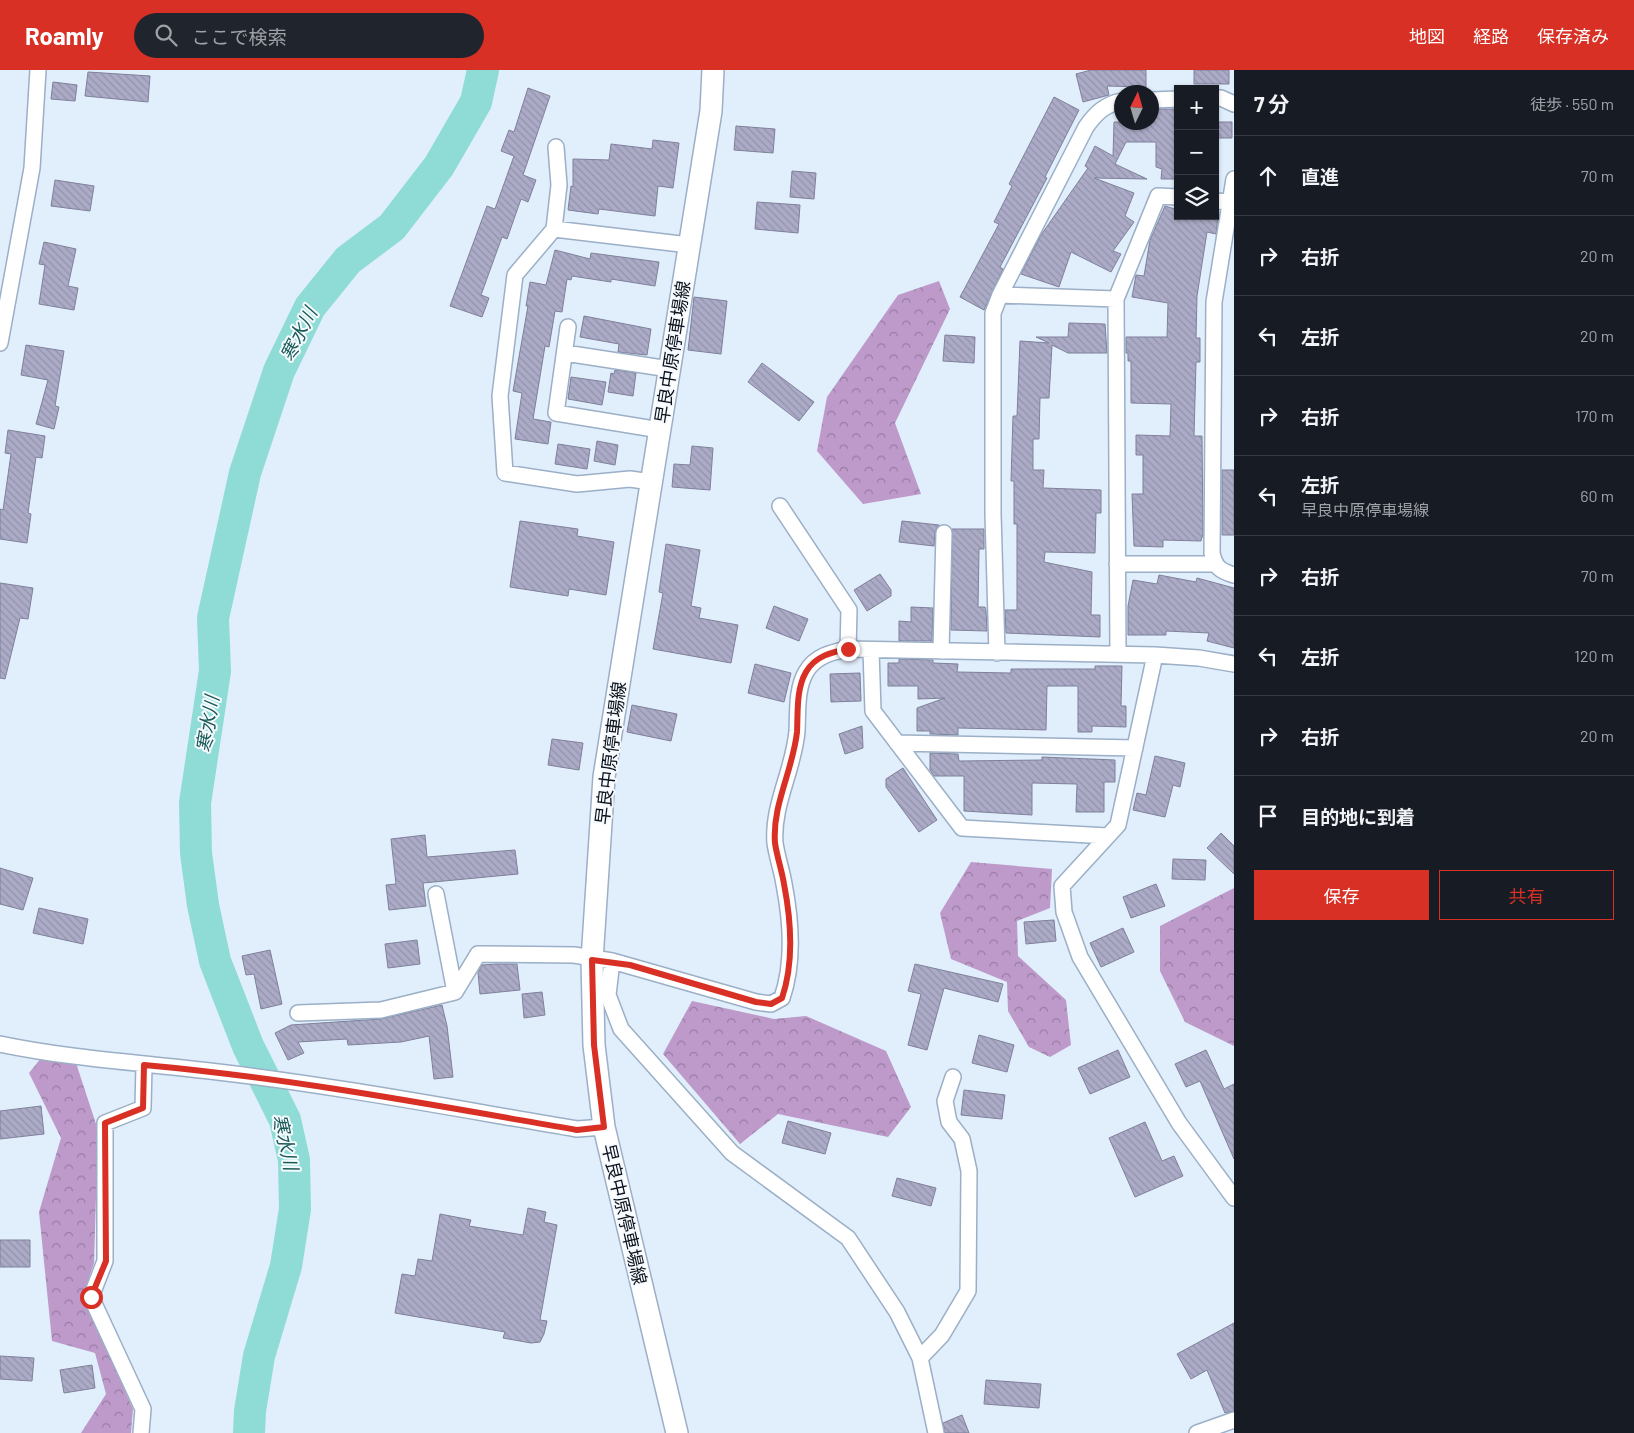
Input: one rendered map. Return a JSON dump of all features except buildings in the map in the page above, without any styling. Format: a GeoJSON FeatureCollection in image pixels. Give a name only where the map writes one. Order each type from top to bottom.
{"type":"FeatureCollection","features":[{"type":"Feature","properties":{"kind":"main road","name":"早良中原停車場線"},"geometry":{"type":"LineString","coordinates":[[677,1433],[604,1127],[594,1045],[602,961],[604,777],[711,111],[713,70]]}},
{"type":"Feature","properties":{"kind":"street"},"geometry":{"type":"LineString","coordinates":[[0,342],[32,168],[38,70]]}},
{"type":"Feature","properties":{"kind":"street"},"geometry":{"type":"LineString","coordinates":[[1219,98],[1234,104]]}},
{"type":"Feature","properties":{"kind":"street"},"geometry":{"type":"LineString","coordinates":[[1159,100],[1174,99]]}},
{"type":"Feature","properties":{"kind":"street"},"geometry":{"type":"LineString","coordinates":[[997,652],[993,313],[1000,295],[1086,127],[1095,114],[1103,108],[1114,104]]}},
{"type":"Feature","properties":{"kind":"street"},"geometry":{"type":"LineString","coordinates":[[556,147],[559,185],[554,229],[515,275],[500,396],[505,473],[577,484],[630,479],[651,482]]}},
{"type":"Feature","properties":{"kind":"street"},"geometry":{"type":"LineString","coordinates":[[1234,179],[1232,202],[1214,302],[1212,553],[1214,564],[1222,572],[1234,575]]}},
{"type":"Feature","properties":{"kind":"street"},"geometry":{"type":"LineString","coordinates":[[1118,654],[1116,299],[1158,196],[1174,198]]}},
{"type":"Feature","properties":{"kind":"street"},"geometry":{"type":"LineString","coordinates":[[1219,201],[1232,202]]}},
{"type":"Feature","properties":{"kind":"street"},"geometry":{"type":"LineString","coordinates":[[554,229],[689,245]]}},
{"type":"Feature","properties":{"kind":"street"},"geometry":{"type":"LineString","coordinates":[[1000,295],[1116,299]]}},
{"type":"Feature","properties":{"kind":"street"},"geometry":{"type":"LineString","coordinates":[[568,327],[556,413],[660,430]]}},
{"type":"Feature","properties":{"kind":"street"},"geometry":{"type":"LineString","coordinates":[[565,353],[669,369]]}},
{"type":"Feature","properties":{"kind":"street"},"geometry":{"type":"LineString","coordinates":[[780,506],[849,610],[848,649]]}},
{"type":"Feature","properties":{"kind":"street"},"geometry":{"type":"LineString","coordinates":[[941,651],[944,533]]}},
{"type":"Feature","properties":{"kind":"street"},"geometry":{"type":"LineString","coordinates":[[1117,564],[1214,564]]}},
{"type":"Feature","properties":{"kind":"street"},"geometry":{"type":"LineString","coordinates":[[298,1013],[381,1010],[455,992],[478,954],[574,955],[756,1002],[771,1004],[782,998],[788,981],[789,918],[775,843],[777,810],[793,757],[799,698],[806,672],[817,659],[831,652],[848,649],[1155,655],[1199,658],[1234,664]]}},
{"type":"Feature","properties":{"kind":"street"},"geometry":{"type":"LineString","coordinates":[[870,650],[873,712],[962,828],[1108,836]]}},
{"type":"Feature","properties":{"kind":"street"},"geometry":{"type":"LineString","coordinates":[[1155,655],[1118,825],[1062,886],[1064,912],[1080,957],[1179,1122],[1234,1198]]}},
{"type":"Feature","properties":{"kind":"street"},"geometry":{"type":"LineString","coordinates":[[897,743],[1135,748]]}},
{"type":"Feature","properties":{"kind":"street"},"geometry":{"type":"LineString","coordinates":[[436,894],[455,992]]}},
{"type":"Feature","properties":{"kind":"street"},"geometry":{"type":"LineString","coordinates":[[602,961],[608,995],[621,1029],[732,1153],[848,1238],[897,1312],[920,1358],[936,1433]]}},
{"type":"Feature","properties":{"kind":"street"},"geometry":{"type":"LineString","coordinates":[[0,1044],[144,1065],[308,1084],[577,1130],[604,1127]]}},
{"type":"Feature","properties":{"kind":"street"},"geometry":{"type":"LineString","coordinates":[[141,1433],[143,1409],[91,1297],[106,1261],[105,1123],[143,1108],[144,1065]]}},
{"type":"Feature","properties":{"kind":"street"},"geometry":{"type":"LineString","coordinates":[[920,1358],[942,1335],[968,1291],[969,1171],[962,1139],[949,1122],[946,1102],[953,1077]]}},
{"type":"Feature","properties":{"kind":"street"},"geometry":{"type":"LineString","coordinates":[[1197,1433],[1234,1420]]}},
{"type":"Feature","properties":{"kind":"green space"},"geometry":{"type":"Polygon","coordinates":[[[939,281],[950,309],[895,423],[921,494],[863,504],[817,451],[827,397],[898,295],[939,281]]]}},
{"type":"Feature","properties":{"kind":"green space"},"geometry":{"type":"Polygon","coordinates":[[[971,862],[1052,869],[1050,908],[1017,921],[1018,956],[1066,1000],[1071,1045],[1050,1057],[1029,1047],[1008,1011],[1007,982],[951,959],[940,913],[971,862]]]}},
{"type":"Feature","properties":{"kind":"green space"},"geometry":{"type":"Polygon","coordinates":[[[1234,888],[1234,1046],[1185,1022],[1160,971],[1160,926],[1234,888]]]}},
{"type":"Feature","properties":{"kind":"green space"},"geometry":{"type":"Polygon","coordinates":[[[692,1001],[774,1019],[806,1016],[886,1051],[911,1107],[888,1137],[778,1114],[740,1144],[663,1054],[692,1001]]]}},
{"type":"Feature","properties":{"kind":"green space"},"geometry":{"type":"Polygon","coordinates":[[[41,1058],[76,1063],[98,1130],[94,1263],[83,1296],[133,1409],[131,1433],[81,1433],[106,1394],[95,1353],[52,1341],[39,1212],[61,1138],[29,1073],[41,1058]]]}},
{"type":"Feature","properties":{"kind":"waterway","name":"寒水川"},"geometry":{"type":"LineString","coordinates":[[249,1433],[250,1411],[259,1356],[286,1266],[295,1209],[294,1160],[285,1120],[248,1046],[215,961],[203,905],[196,853],[195,803],[215,671],[213,618],[245,473],[279,371],[310,307],[348,260],[392,227],[439,166],[476,102],[483,70]]}},
{"type":"Feature","properties":{"kind":"route"},"geometry":{"type":"LineString","coordinates":[[91,1297],[106,1261],[105,1123],[143,1108],[144,1065],[308,1084],[577,1130],[604,1127],[594,1045],[592,960],[612,961],[630,965],[756,1002],[771,1004],[782,998],[788,981],[789,918],[775,843],[777,810],[793,757],[799,698],[806,672],[817,659],[831,652],[848,649]]}}]}
